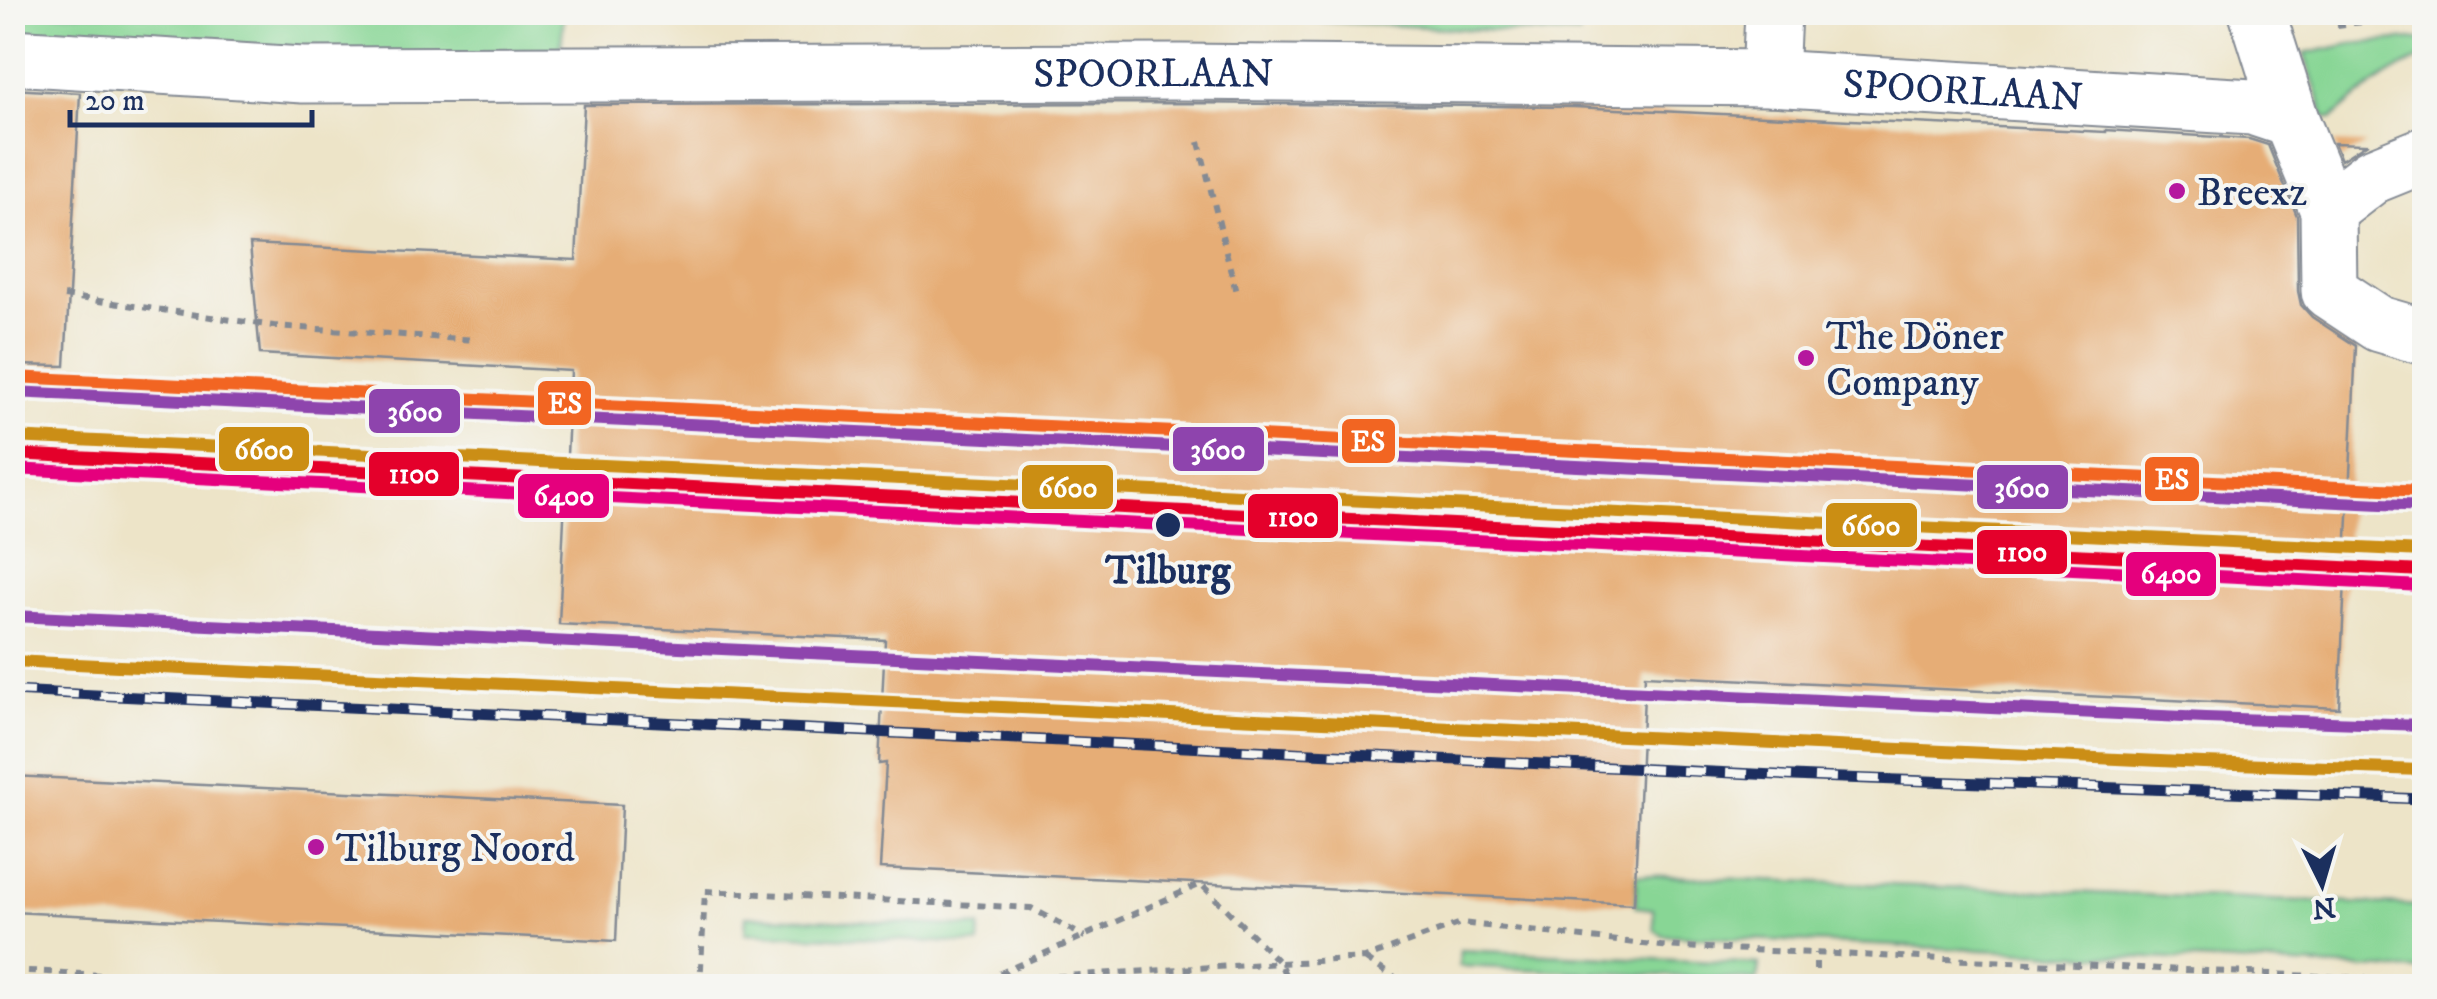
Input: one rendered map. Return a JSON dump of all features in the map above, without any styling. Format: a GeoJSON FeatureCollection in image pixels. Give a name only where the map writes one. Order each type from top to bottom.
{"type":"FeatureCollection","features":[{"type":"Feature","properties":{"kind":"street"},"geometry":{"type":"LineString","coordinates":[[1770,78],[1773,12]]}},
{"type":"Feature","properties":{"kind":"street"},"geometry":{"type":"LineString","coordinates":[[2257,12],[2292,120],[2328,210],[2329,291],[2379,324],[2424,337]]}},
{"type":"Feature","properties":{"kind":"street","name":"SPOORLAAN"},"geometry":{"type":"LineString","coordinates":[[12,56],[303,75],[1182,72],[1770,78],[2252,107],[2292,120]]}},
{"type":"Feature","properties":{"kind":"street"},"geometry":{"type":"LineString","coordinates":[[2328,210],[2372,176],[2424,155]]}},
{"type":"Feature","properties":{"kind":"path"},"geometry":{"type":"LineString","coordinates":[[1182,72],[1238,296]]}},
{"type":"Feature","properties":{"kind":"path"},"geometry":{"type":"LineString","coordinates":[[64,296],[274,326],[475,340]]}},
{"type":"Feature","properties":{"kind":"path"},"geometry":{"type":"LineString","coordinates":[[979,984],[1201,884],[1280,963],[1290,986]]}},
{"type":"Feature","properties":{"kind":"path"},"geometry":{"type":"LineString","coordinates":[[838,986],[700,983],[705,892],[1030,908],[1084,936]]}},
{"type":"Feature","properties":{"kind":"path"},"geometry":{"type":"LineString","coordinates":[[897,986],[1365,958],[1461,922],[1661,946],[2424,981]]}},
{"type":"Feature","properties":{"kind":"path"},"geometry":{"type":"LineString","coordinates":[[1816,952],[1816,986]]}},
{"type":"Feature","properties":{"kind":"path"},"geometry":{"type":"LineString","coordinates":[[1365,958],[1407,986]]}},
{"type":"Feature","properties":{"kind":"path"},"geometry":{"type":"LineString","coordinates":[[12,970],[292,986]]}},
{"type":"Feature","properties":{"kind":"path"},"geometry":{"type":"LineString","coordinates":[[74,986],[75,974]]}},
{"type":"Feature","properties":{"kind":"green space"},"geometry":{"type":"Polygon","coordinates":[[[1580,12],[1579,35],[1199,13],[1580,12]]]}},
{"type":"Feature","properties":{"kind":"green space"},"geometry":{"type":"Polygon","coordinates":[[[13,13],[564,13],[559,67],[13,41],[13,13]]]}},
{"type":"Feature","properties":{"kind":"green space"},"geometry":{"type":"Polygon","coordinates":[[[2424,41],[2424,57],[2375,84],[2332,119],[2325,117],[2304,54],[2350,44],[2424,41]]]}},
{"type":"Feature","properties":{"kind":"green space"},"geometry":{"type":"Polygon","coordinates":[[[1636,875],[2424,906],[2424,971],[1662,935],[1654,929],[1653,909],[1636,907],[1636,875]]]}},
{"type":"Feature","properties":{"kind":"green space"},"geometry":{"type":"Polygon","coordinates":[[[746,916],[980,927],[979,944],[745,933],[746,916]]]}},
{"type":"Feature","properties":{"kind":"green space"},"geometry":{"type":"Polygon","coordinates":[[[1460,950],[1759,964],[1757,980],[1459,966],[1460,950]]]}},
{"type":"Feature","properties":{"kind":"building"},"geometry":{"type":"Polygon","coordinates":[[[12,89],[80,93],[65,366],[12,365],[12,89]]]}},
{"type":"Feature","properties":{"kind":"building"},"geometry":{"type":"Polygon","coordinates":[[[1182,103],[1574,107],[2106,130],[2249,139],[2268,145],[2297,216],[2301,305],[2312,317],[2356,346],[2339,708],[1645,675],[1634,904],[880,868],[886,763],[879,764],[885,640],[559,624],[571,371],[260,354],[250,244],[576,260],[584,105],[1182,103]]]}},
{"type":"Feature","properties":{"kind":"building"},"geometry":{"type":"Polygon","coordinates":[[[2334,143],[2366,144],[2341,160],[2334,143]]]}},
{"type":"Feature","properties":{"kind":"building","name":"Tilburg Noord"},"geometry":{"type":"Polygon","coordinates":[[[12,776],[622,805],[616,941],[12,912],[12,776]]]}},
{"type":"Feature","properties":{"kind":"railway"},"geometry":{"type":"LineString","coordinates":[[12,691],[1815,777],[2424,799]]}},
{"type":"Feature","properties":{"kind":"transit line","name":"ES"},"geometry":{"type":"LineString","coordinates":[[13,377],[2424,491]]}},
{"type":"Feature","properties":{"kind":"transit line","name":"3600"},"geometry":{"type":"LineString","coordinates":[[13,392],[2424,506]]}},
{"type":"Feature","properties":{"kind":"transit line","name":"6600"},"geometry":{"type":"LineString","coordinates":[[12,437],[2423,551]]}},
{"type":"Feature","properties":{"kind":"transit line","name":"1100"},"geometry":{"type":"LineString","coordinates":[[12,454],[2424,571]]}},
{"type":"Feature","properties":{"kind":"transit line","name":"6400"},"geometry":{"type":"LineString","coordinates":[[12,469],[2423,586]]}},
{"type":"Feature","properties":{"kind":"transit line","name":"3600"},"geometry":{"type":"LineString","coordinates":[[13,616],[2424,725]]}},
{"type":"Feature","properties":{"kind":"transit line","name":"6600"},"geometry":{"type":"LineString","coordinates":[[12,661],[2423,770]]}},
{"type":"Feature","properties":{"kind":"place","name":"Breexz"},"geometry":{"type":"Point","coordinates":[2177,191]}},
{"type":"Feature","properties":{"kind":"place","name":"The Döner Company"},"geometry":{"type":"Point","coordinates":[1806,358]}},
{"type":"Feature","properties":{"kind":"place","name":"Tilburg"},"geometry":{"type":"Point","coordinates":[1168,525]}},
{"type":"Feature","properties":{"kind":"place","name":"Tilburg Noord"},"geometry":{"type":"Point","coordinates":[316,847]}}]}
